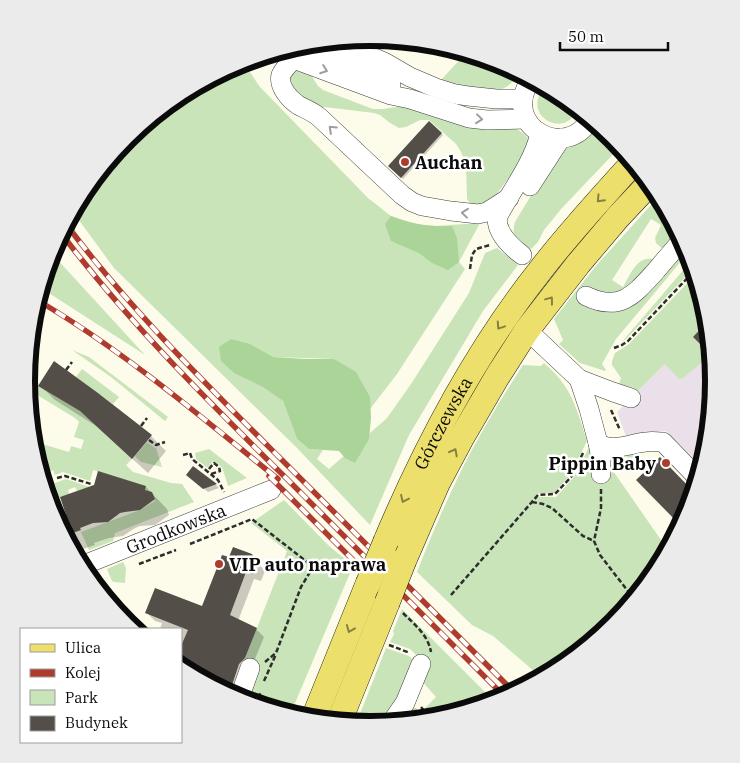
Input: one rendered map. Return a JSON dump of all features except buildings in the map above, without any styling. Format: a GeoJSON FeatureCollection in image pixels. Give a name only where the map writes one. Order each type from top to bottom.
{"type":"FeatureCollection","features":[{"type":"Feature","properties":{"kind":"main road","name":"Górczewska"},"geometry":{"type":"LineString","coordinates":[[316,712],[417,470],[447,413],[480,356],[538,272],[584,216],[628,169]]}},
{"type":"Feature","properties":{"kind":"main road","name":"Górczewska"},"geometry":{"type":"LineString","coordinates":[[342,715],[395,607],[404,560],[437,484],[462,437],[527,330],[579,262],[644,189]]}},
{"type":"Feature","properties":{"kind":"street"},"geometry":{"type":"LineString","coordinates":[[348,47],[384,62],[436,88],[455,94],[496,99],[522,99]]}},
{"type":"Feature","properties":{"kind":"street"},"geometry":{"type":"LineString","coordinates":[[300,54],[410,76]]}},
{"type":"Feature","properties":{"kind":"street"},"geometry":{"type":"LineString","coordinates":[[297,55],[391,95],[410,99],[469,118],[487,120],[526,119]]}},
{"type":"Feature","properties":{"kind":"street"},"geometry":{"type":"LineString","coordinates":[[289,57],[281,76],[284,91],[300,106],[312,111],[402,195],[412,202],[429,208],[478,214],[487,212],[509,198]]}},
{"type":"Feature","properties":{"kind":"street"},"geometry":{"type":"LineString","coordinates":[[357,65],[410,99]]}},
{"type":"Feature","properties":{"kind":"street"},"geometry":{"type":"LineString","coordinates":[[527,85],[522,99],[522,109],[532,128],[540,134],[551,138],[561,138],[571,136],[586,125]]}},
{"type":"Feature","properties":{"kind":"street"},"geometry":{"type":"LineString","coordinates":[[522,255],[511,247],[497,226],[497,218],[531,161],[537,148],[540,134]]}},
{"type":"Feature","properties":{"kind":"street"},"geometry":{"type":"LineString","coordinates":[[503,235],[511,215],[561,138]]}},
{"type":"Feature","properties":{"kind":"street"},"geometry":{"type":"LineString","coordinates":[[586,296],[607,302],[618,302],[627,298],[637,292],[676,247]]}},
{"type":"Feature","properties":{"kind":"street"},"geometry":{"type":"LineString","coordinates":[[527,330],[578,380],[589,410],[592,446],[601,459],[601,474]]}},
{"type":"Feature","properties":{"kind":"street"},"geometry":{"type":"LineString","coordinates":[[578,380],[631,398]]}},
{"type":"Feature","properties":{"kind":"street"},"geometry":{"type":"LineString","coordinates":[[592,446],[633,446],[645,442],[663,442],[693,472]]}},
{"type":"Feature","properties":{"kind":"street","name":"Grodkowska"},"geometry":{"type":"LineString","coordinates":[[88,563],[271,490]]}},
{"type":"Feature","properties":{"kind":"street"},"geometry":{"type":"LineString","coordinates":[[396,716],[405,703],[418,661]]}},
{"type":"Feature","properties":{"kind":"street"},"geometry":{"type":"LineString","coordinates":[[242,691],[250,668]]}},
{"type":"Feature","properties":{"kind":"path"},"geometry":{"type":"LineString","coordinates":[[470,269],[472,255],[476,249],[494,243],[503,235]]}},
{"type":"Feature","properties":{"kind":"path"},"geometry":{"type":"LineString","coordinates":[[614,348],[628,341],[688,277]]}},
{"type":"Feature","properties":{"kind":"path"},"geometry":{"type":"LineString","coordinates":[[66,370],[72,362]]}},
{"type":"Feature","properties":{"kind":"path"},"geometry":{"type":"LineString","coordinates":[[613,392],[609,405],[633,446]]}},
{"type":"Feature","properties":{"kind":"path"},"geometry":{"type":"LineString","coordinates":[[141,426],[147,418]]}},
{"type":"Feature","properties":{"kind":"path"},"geometry":{"type":"LineString","coordinates":[[149,440],[156,445],[165,442]]}},
{"type":"Feature","properties":{"kind":"path"},"geometry":{"type":"LineString","coordinates":[[451,595],[538,495],[555,494],[572,476],[592,446]]}},
{"type":"Feature","properties":{"kind":"path"},"geometry":{"type":"LineString","coordinates":[[183,455],[190,453],[192,458],[219,481],[222,488]]}},
{"type":"Feature","properties":{"kind":"path"},"geometry":{"type":"LineString","coordinates":[[209,470],[214,463],[219,467],[220,471],[211,474]]}},
{"type":"Feature","properties":{"kind":"path"},"geometry":{"type":"LineString","coordinates":[[601,474],[601,508],[594,541],[600,555],[629,593]]}},
{"type":"Feature","properties":{"kind":"path"},"geometry":{"type":"LineString","coordinates":[[51,483],[65,476],[91,484],[92,486]]}},
{"type":"Feature","properties":{"kind":"path"},"geometry":{"type":"LineString","coordinates":[[532,502],[552,508],[583,536],[594,541]]}},
{"type":"Feature","properties":{"kind":"path"},"geometry":{"type":"LineString","coordinates":[[190,544],[252,519],[316,568]]}},
{"type":"Feature","properties":{"kind":"path"},"geometry":{"type":"LineString","coordinates":[[139,564],[176,550]]}},
{"type":"Feature","properties":{"kind":"path"},"geometry":{"type":"LineString","coordinates":[[258,698],[301,587],[310,572],[332,560],[350,567]]}},
{"type":"Feature","properties":{"kind":"path"},"geometry":{"type":"LineString","coordinates":[[388,645],[410,653],[418,661],[426,663],[430,658],[429,643],[422,632],[395,607]]}},
{"type":"Feature","properties":{"kind":"path"},"geometry":{"type":"LineString","coordinates":[[250,668],[261,667],[276,653]]}},
{"type":"Feature","properties":{"kind":"shaded area"},"geometry":{"type":"Polygon","coordinates":[[[701,328],[705,382],[702,425],[696,460],[666,431],[626,437],[617,412],[701,328]]]}},
{"type":"Feature","properties":{"kind":"green space"},"geometry":{"type":"Polygon","coordinates":[[[460,59],[478,64],[514,79],[502,89],[496,90],[471,88],[440,81],[460,59]]]}},
{"type":"Feature","properties":{"kind":"green space"},"geometry":{"type":"Polygon","coordinates":[[[293,68],[311,75],[323,90],[373,109],[403,106],[512,127],[522,132],[530,141],[526,159],[509,177],[492,201],[486,206],[471,205],[467,199],[466,164],[461,152],[456,144],[429,120],[420,120],[406,127],[399,128],[374,113],[308,105],[287,85],[293,68]]]}},
{"type":"Feature","properties":{"kind":"green space"},"geometry":{"type":"Polygon","coordinates":[[[248,70],[260,87],[368,198],[391,216],[416,225],[436,226],[480,223],[459,262],[465,269],[397,374],[370,409],[370,397],[334,359],[273,357],[261,386],[283,401],[297,439],[309,449],[323,450],[317,459],[329,469],[387,418],[469,293],[485,253],[497,248],[518,265],[483,311],[409,435],[370,525],[296,447],[114,268],[78,218],[91,195],[133,145],[166,116],[203,91],[248,70]]]}},
{"type":"Feature","properties":{"kind":"green space"},"geometry":{"type":"Polygon","coordinates":[[[541,93],[573,115],[564,123],[555,123],[547,120],[541,115],[537,107],[538,97],[541,93]]]}},
{"type":"Feature","properties":{"kind":"green space"},"geometry":{"type":"Polygon","coordinates":[[[592,131],[614,153],[562,208],[531,249],[519,242],[515,236],[515,222],[550,164],[561,150],[583,141],[592,131]]]}},
{"type":"Feature","properties":{"kind":"green space"},"geometry":{"type":"Polygon","coordinates":[[[653,202],[673,240],[664,250],[656,243],[655,238],[661,225],[651,219],[612,280],[623,287],[639,262],[649,259],[655,260],[628,287],[612,292],[602,292],[591,288],[581,304],[594,310],[606,312],[617,312],[627,308],[637,303],[655,287],[664,277],[662,275],[680,255],[682,260],[616,339],[602,364],[605,371],[580,363],[559,344],[563,340],[554,319],[595,267],[653,202]]]}},
{"type":"Feature","properties":{"kind":"green space"},"geometry":{"type":"Polygon","coordinates":[[[391,216],[420,224],[452,226],[457,238],[459,262],[448,270],[432,263],[419,253],[391,241],[385,224],[391,216]]]}},
{"type":"Feature","properties":{"kind":"green space"},"geometry":{"type":"Polygon","coordinates":[[[58,260],[145,355],[47,292],[58,260]]]}},
{"type":"Feature","properties":{"kind":"green space"},"geometry":{"type":"Polygon","coordinates":[[[685,268],[687,275],[621,343],[685,268]]]}},
{"type":"Feature","properties":{"kind":"green space"},"geometry":{"type":"Polygon","coordinates":[[[689,281],[701,329],[693,338],[703,347],[704,361],[683,378],[679,379],[665,364],[637,392],[634,391],[635,388],[619,384],[621,378],[612,365],[615,353],[629,344],[689,281]]]}},
{"type":"Feature","properties":{"kind":"green space"},"geometry":{"type":"Polygon","coordinates":[[[231,339],[250,344],[273,357],[334,359],[356,372],[370,397],[371,418],[369,439],[355,463],[345,458],[339,451],[309,449],[297,439],[283,401],[261,386],[234,373],[221,361],[219,347],[231,339]]]}},
{"type":"Feature","properties":{"kind":"green space"},"geometry":{"type":"Polygon","coordinates":[[[72,350],[89,357],[168,417],[165,421],[111,377],[72,350]]]}},
{"type":"Feature","properties":{"kind":"green space"},"geometry":{"type":"Polygon","coordinates":[[[544,363],[567,389],[576,408],[587,441],[570,475],[554,493],[539,493],[536,497],[556,497],[574,477],[589,447],[608,465],[615,457],[632,451],[635,457],[631,461],[626,456],[611,468],[663,543],[649,568],[607,618],[574,647],[536,673],[493,636],[472,625],[417,572],[461,471],[498,404],[523,365],[541,366],[544,363]]]}},
{"type":"Feature","properties":{"kind":"green space"},"geometry":{"type":"Polygon","coordinates":[[[82,369],[119,397],[113,404],[76,377],[82,369]]]}},
{"type":"Feature","properties":{"kind":"green space"},"geometry":{"type":"Polygon","coordinates":[[[38,386],[80,411],[132,459],[126,465],[133,472],[171,483],[182,484],[194,502],[115,533],[113,541],[89,550],[81,532],[140,510],[155,501],[152,492],[145,490],[146,486],[93,470],[90,481],[63,472],[55,475],[53,470],[49,472],[51,477],[49,477],[41,444],[69,452],[71,446],[81,449],[84,440],[74,437],[79,422],[36,394],[38,386]]]}},
{"type":"Feature","properties":{"kind":"green space"},"geometry":{"type":"Polygon","coordinates":[[[147,442],[156,448],[162,467],[141,462],[135,456],[147,442]]]}},
{"type":"Feature","properties":{"kind":"green space"},"geometry":{"type":"Polygon","coordinates":[[[209,449],[247,478],[228,486],[222,467],[213,461],[208,468],[196,459],[195,453],[209,449]]]}},
{"type":"Feature","properties":{"kind":"green space"},"geometry":{"type":"Polygon","coordinates":[[[66,479],[90,487],[77,491],[75,487],[68,490],[69,494],[56,498],[51,484],[66,479]]]}},
{"type":"Feature","properties":{"kind":"green space"},"geometry":{"type":"Polygon","coordinates":[[[284,500],[328,545],[353,566],[293,707],[248,693],[257,667],[244,661],[287,551],[251,523],[284,500]]]}},
{"type":"Feature","properties":{"kind":"green space"},"geometry":{"type":"Polygon","coordinates":[[[123,562],[126,568],[125,583],[112,581],[107,569],[123,562]]]}},
{"type":"Feature","properties":{"kind":"green space"},"geometry":{"type":"Polygon","coordinates":[[[402,609],[488,695],[457,705],[420,713],[436,697],[420,679],[426,665],[410,649],[390,642],[394,634],[393,631],[402,609]]]}},
{"type":"Feature","properties":{"kind":"green space"},"geometry":{"type":"Polygon","coordinates":[[[386,648],[409,656],[416,663],[391,716],[359,716],[386,648]]]}},
{"type":"Feature","properties":{"kind":"green space"},"geometry":{"type":"Polygon","coordinates":[[[416,708],[420,713],[404,715],[407,710],[416,708]]]}},
{"type":"Feature","properties":{"kind":"railway"},"geometry":{"type":"LineString","coordinates":[[71,231],[141,315],[195,372],[508,686]]}},
{"type":"Feature","properties":{"kind":"railway"},"geometry":{"type":"LineString","coordinates":[[67,240],[113,298],[169,360],[499,691]]}},
{"type":"Feature","properties":{"kind":"railway"},"geometry":{"type":"LineString","coordinates":[[44,304],[131,362],[278,479]]}},
{"type":"Feature","properties":{"kind":"railway"},"geometry":{"type":"LineString","coordinates":[[269,476],[392,599]]}},
{"type":"Feature","properties":{"kind":"place","name":"Auchan"},"geometry":{"type":"Point","coordinates":[405,162]}},
{"type":"Feature","properties":{"kind":"place","name":"Pippin Baby"},"geometry":{"type":"Point","coordinates":[666,463]}},
{"type":"Feature","properties":{"kind":"place","name":"VIP auto naprawa"},"geometry":{"type":"Point","coordinates":[219,564]}}]}
